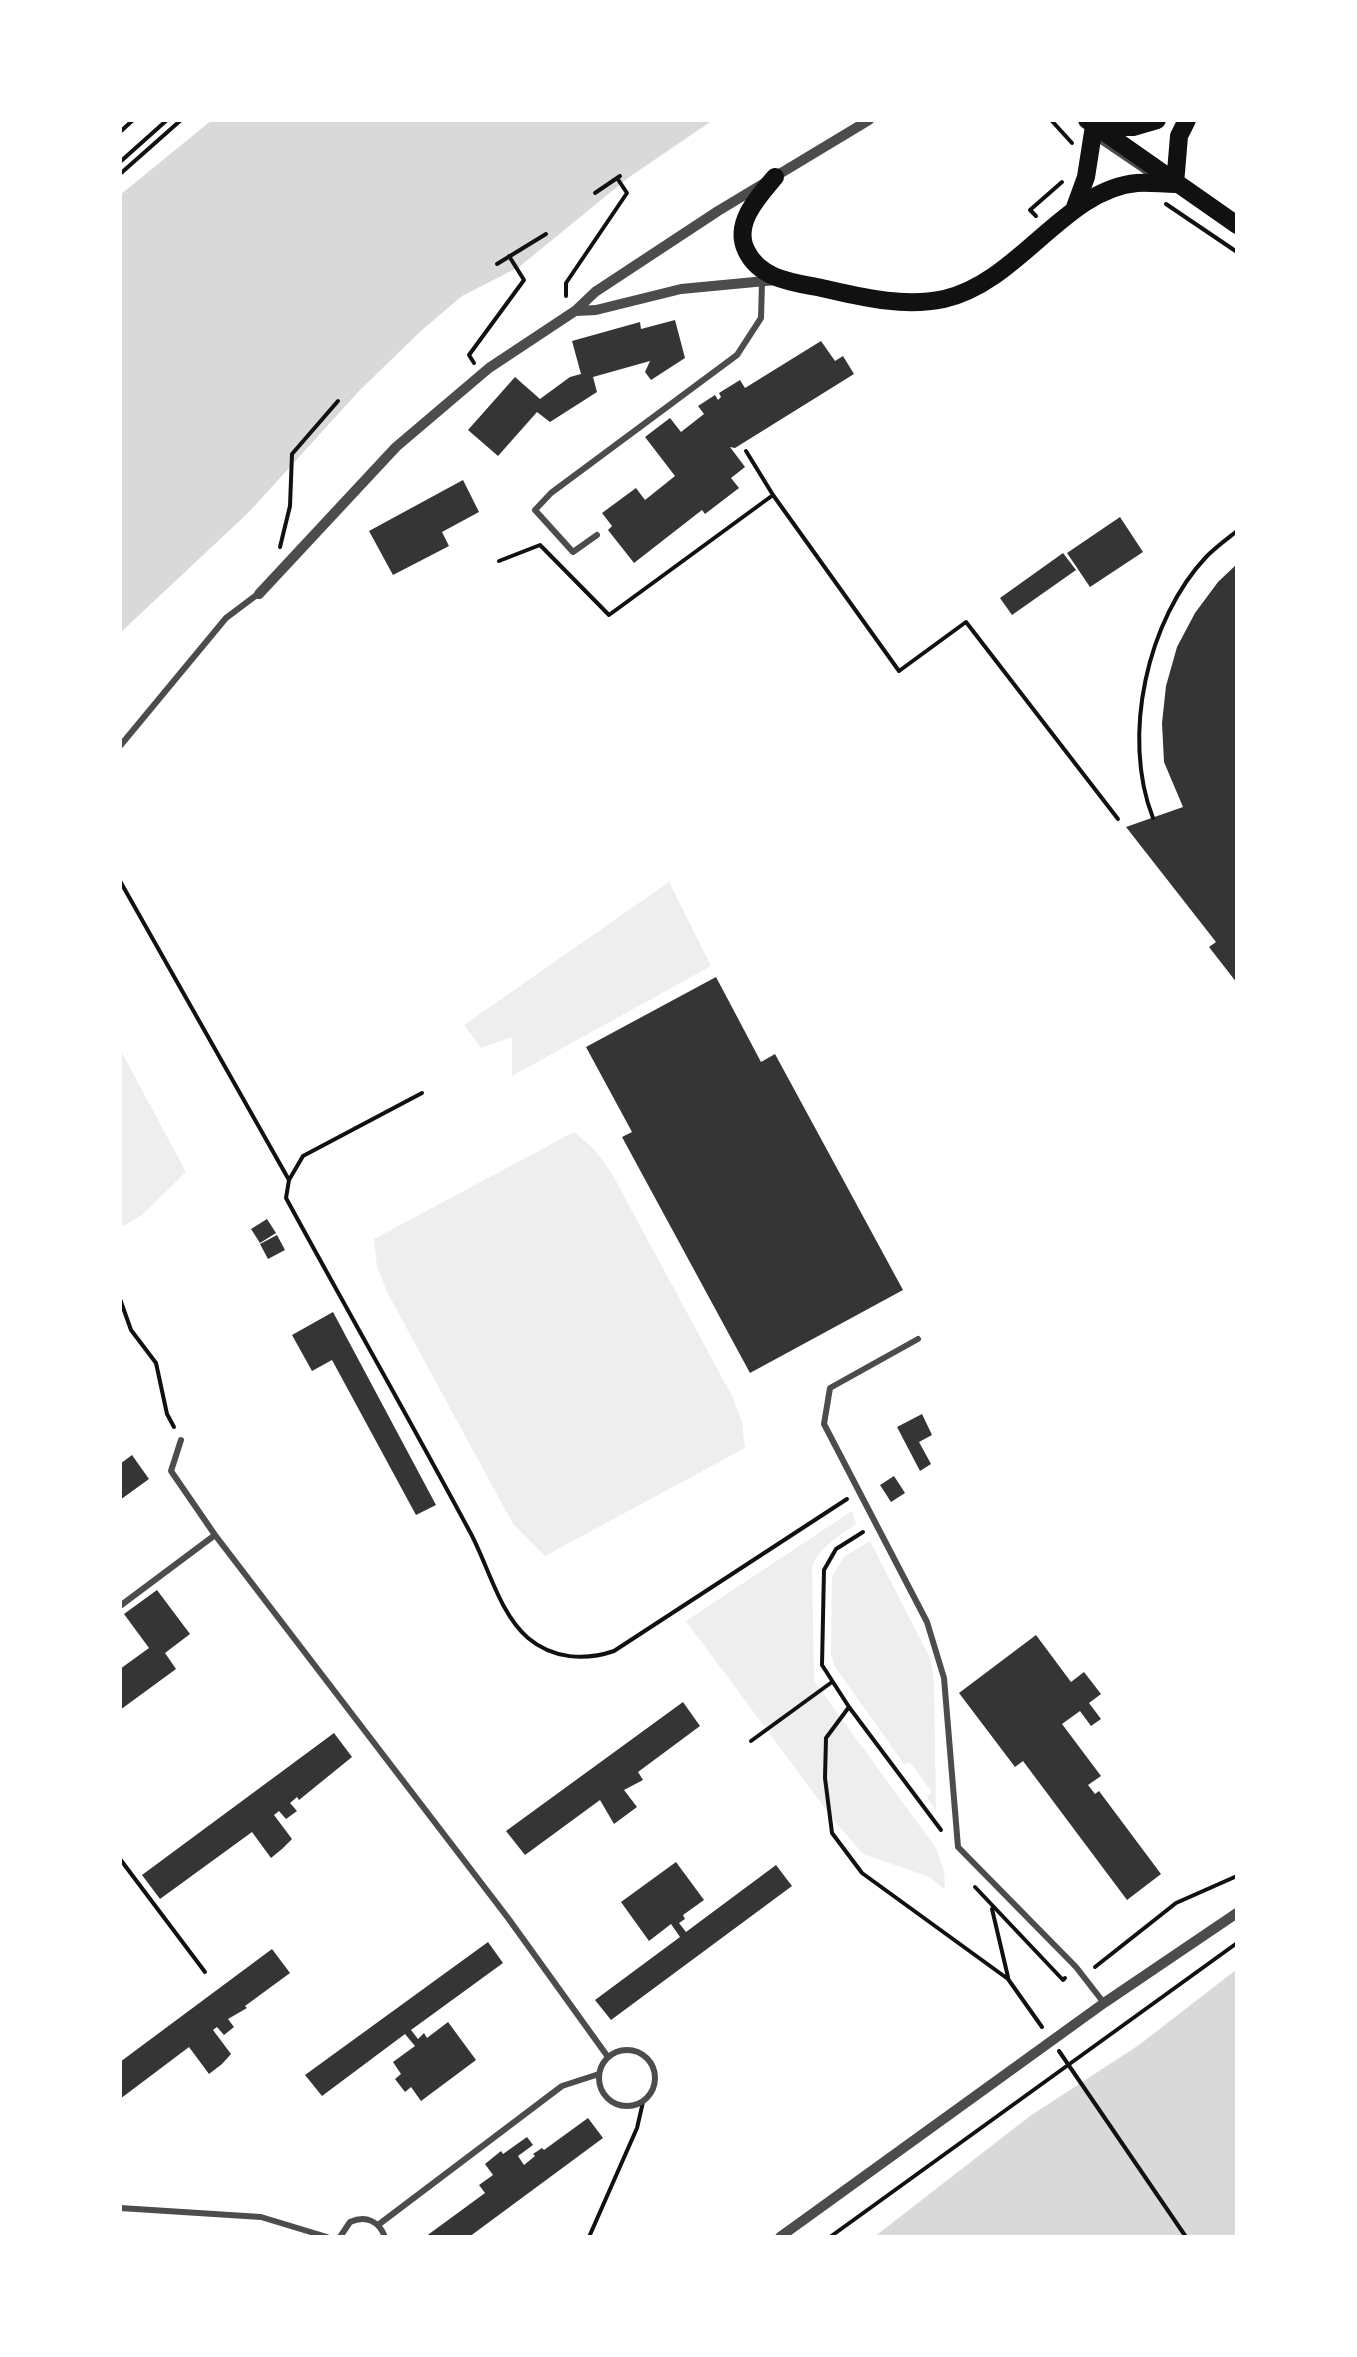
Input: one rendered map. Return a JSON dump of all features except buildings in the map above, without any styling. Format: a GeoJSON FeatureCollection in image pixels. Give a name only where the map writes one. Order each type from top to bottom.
{"type":"FeatureCollection","features":[{"type":"Feature","properties":{"kind":"main road"},"geometry":{"type":"LineString","coordinates":[[1091,123],[1133,127],[1157,120]]}},
{"type":"Feature","properties":{"kind":"main road"},"geometry":{"type":"LineString","coordinates":[[1178,190],[1180,136],[1186,120]]}},
{"type":"Feature","properties":{"kind":"main road"},"geometry":{"type":"LineString","coordinates":[[1091,123],[1178,190],[1237,226]]}},
{"type":"Feature","properties":{"kind":"main road"},"geometry":{"type":"LineString","coordinates":[[1074,210],[1086,177],[1091,123]]}},
{"type":"Feature","properties":{"kind":"main road"},"geometry":{"type":"LineString","coordinates":[[775,177],[745,220],[742,242],[759,268],[781,280],[876,300],[912,302],[942,300],[969,292],[996,276],[1074,210],[1124,186],[1178,190]]}},
{"type":"Feature","properties":{"kind":"street"},"geometry":{"type":"LineString","coordinates":[[259,594],[396,447],[482,374],[575,311],[595,292],[870,120]]}},
{"type":"Feature","properties":{"kind":"street"},"geometry":{"type":"LineString","coordinates":[[575,311],[596,310],[681,289],[781,280]]}},
{"type":"Feature","properties":{"kind":"street"},"geometry":{"type":"LineString","coordinates":[[780,2237],[1237,1912]]}},
{"type":"Feature","properties":{"kind":"lane"},"geometry":{"type":"LineString","coordinates":[[1075,120],[1104,145],[1178,190]]}},
{"type":"Feature","properties":{"kind":"lane"},"geometry":{"type":"LineString","coordinates":[[598,536],[573,552],[535,510],[551,493],[737,355],[760,318],[762,282]]}},
{"type":"Feature","properties":{"kind":"lane"},"geometry":{"type":"LineString","coordinates":[[120,746],[226,618],[259,594]]}},
{"type":"Feature","properties":{"kind":"lane"},"geometry":{"type":"LineString","coordinates":[[918,1340],[830,1388],[824,1424],[928,1622],[944,1678],[958,1847],[1083,1976],[1104,2003]]}},
{"type":"Feature","properties":{"kind":"lane"},"geometry":{"type":"LineString","coordinates":[[182,1440],[171,1471],[215,1535],[508,1918],[608,2058]]}},
{"type":"Feature","properties":{"kind":"lane"},"geometry":{"type":"LineString","coordinates":[[120,1606],[215,1535]]}},
{"type":"Feature","properties":{"kind":"lane"},"geometry":{"type":"LineString","coordinates":[[631,2050],[650,2060],[656,2082],[643,2102],[628,2106],[610,2100],[603,2092],[599,2074],[608,2058],[631,2050]]}},
{"type":"Feature","properties":{"kind":"lane"},"geometry":{"type":"LineString","coordinates":[[378,2225],[562,2086],[599,2074]]}},
{"type":"Feature","properties":{"kind":"lane"},"geometry":{"type":"LineString","coordinates":[[120,2208],[261,2218],[326,2237]]}},
{"type":"Feature","properties":{"kind":"lane"},"geometry":{"type":"LineString","coordinates":[[340,2237],[344,2227],[357,2219],[372,2220],[385,2237]]}},
{"type":"Feature","properties":{"kind":"path"},"geometry":{"type":"LineString","coordinates":[[120,132],[133,120]]}},
{"type":"Feature","properties":{"kind":"path"},"geometry":{"type":"LineString","coordinates":[[120,162],[167,120]]}},
{"type":"Feature","properties":{"kind":"path"},"geometry":{"type":"LineString","coordinates":[[120,174],[181,120]]}},
{"type":"Feature","properties":{"kind":"path"},"geometry":{"type":"LineString","coordinates":[[1051,120],[1068,135],[1077,150]]}},
{"type":"Feature","properties":{"kind":"path"},"geometry":{"type":"LineString","coordinates":[[1036,216],[1030,210],[1069,176]]}},
{"type":"Feature","properties":{"kind":"path"},"geometry":{"type":"LineString","coordinates":[[575,311],[564,292],[566,283],[627,192],[618,177],[596,192]]}},
{"type":"Feature","properties":{"kind":"path"},"geometry":{"type":"LineString","coordinates":[[1158,199],[1237,252]]}},
{"type":"Feature","properties":{"kind":"path"},"geometry":{"type":"LineString","coordinates":[[497,264],[546,234]]}},
{"type":"Feature","properties":{"kind":"path"},"geometry":{"type":"LineString","coordinates":[[482,374],[469,355],[524,280],[509,256]]}},
{"type":"Feature","properties":{"kind":"path"},"geometry":{"type":"LineString","coordinates":[[287,564],[278,544],[290,506],[292,454],[338,401]]}},
{"type":"Feature","properties":{"kind":"path"},"geometry":{"type":"LineString","coordinates":[[746,451],[772,495],[899,671],[966,622],[1118,819]]}},
{"type":"Feature","properties":{"kind":"path"},"geometry":{"type":"LineString","coordinates":[[499,562],[540,546],[609,616],[772,495]]}},
{"type":"Feature","properties":{"kind":"path"},"geometry":{"type":"LineString","coordinates":[[1153,818],[1142,791],[1138,738],[1145,676],[1174,605],[1206,557],[1237,531]]}},
{"type":"Feature","properties":{"kind":"path"},"geometry":{"type":"LineString","coordinates":[[120,881],[288,1180]]}},
{"type":"Feature","properties":{"kind":"path"},"geometry":{"type":"LineString","coordinates":[[422,1093],[303,1156],[288,1180],[286,1198],[472,1535],[508,1612],[529,1638],[556,1653],[577,1658],[614,1651],[859,1491]]}},
{"type":"Feature","properties":{"kind":"path"},"geometry":{"type":"LineString","coordinates":[[120,1299],[130,1330],[156,1364],[167,1414],[182,1440]]}},
{"type":"Feature","properties":{"kind":"path"},"geometry":{"type":"LineString","coordinates":[[876,1524],[836,1549],[824,1570],[822,1665],[935,1824],[958,1847]]}},
{"type":"Feature","properties":{"kind":"path"},"geometry":{"type":"LineString","coordinates":[[751,1740],[832,1681]]}},
{"type":"Feature","properties":{"kind":"path"},"geometry":{"type":"LineString","coordinates":[[849,1708],[826,1738],[825,1778],[832,1833],[862,1873],[1008,1979],[1042,2027]]}},
{"type":"Feature","properties":{"kind":"path"},"geometry":{"type":"LineString","coordinates":[[120,1859],[205,1972]]}},
{"type":"Feature","properties":{"kind":"path"},"geometry":{"type":"LineString","coordinates":[[1083,1976],[1176,1904],[1237,1876]]}},
{"type":"Feature","properties":{"kind":"path"},"geometry":{"type":"LineString","coordinates":[[991,1904],[1008,1979]]}},
{"type":"Feature","properties":{"kind":"path"},"geometry":{"type":"LineString","coordinates":[[830,2237],[1237,1943]]}},
{"type":"Feature","properties":{"kind":"path"},"geometry":{"type":"LineString","coordinates":[[1053,2043],[1186,2237]]}},
{"type":"Feature","properties":{"kind":"path"},"geometry":{"type":"LineString","coordinates":[[589,2237],[637,2128],[643,2102]]}},
{"type":"Feature","properties":{"kind":"shaded area"},"geometry":{"type":"Polygon","coordinates":[[[212,120],[713,120],[628,178],[519,267],[462,296],[422,330],[359,391],[249,512],[120,633],[120,195],[212,120]]]}},
{"type":"Feature","properties":{"kind":"shaded area"},"geometry":{"type":"Polygon","coordinates":[[[669,882],[711,966],[512,1076],[512,1037],[481,1048],[464,1025],[669,882]]]}},
{"type":"Feature","properties":{"kind":"shaded area"},"geometry":{"type":"Polygon","coordinates":[[[120,1049],[186,1172],[143,1214],[120,1228],[120,1049]]]}},
{"type":"Feature","properties":{"kind":"shaded area"},"geometry":{"type":"Polygon","coordinates":[[[574,1132],[594,1149],[611,1172],[732,1396],[742,1422],[745,1448],[545,1556],[513,1524],[387,1292],[377,1266],[374,1239],[574,1132]]]}},
{"type":"Feature","properties":{"kind":"shaded area"},"geometry":{"type":"Polygon","coordinates":[[[852,1511],[856,1524],[825,1548],[812,1567],[814,1681],[936,1848],[944,1871],[945,1890],[930,1877],[863,1854],[686,1621],[852,1511]]]}},
{"type":"Feature","properties":{"kind":"shaded area"},"geometry":{"type":"Polygon","coordinates":[[[870,1541],[931,1660],[936,1811],[927,1797],[932,1792],[910,1762],[904,1764],[835,1667],[831,1655],[832,1576],[844,1557],[870,1541]]]}},
{"type":"Feature","properties":{"kind":"shaded area"},"geometry":{"type":"Polygon","coordinates":[[[1237,1969],[1237,2237],[874,2237],[1030,2116],[1139,2045],[1237,1969]]]}}]}
